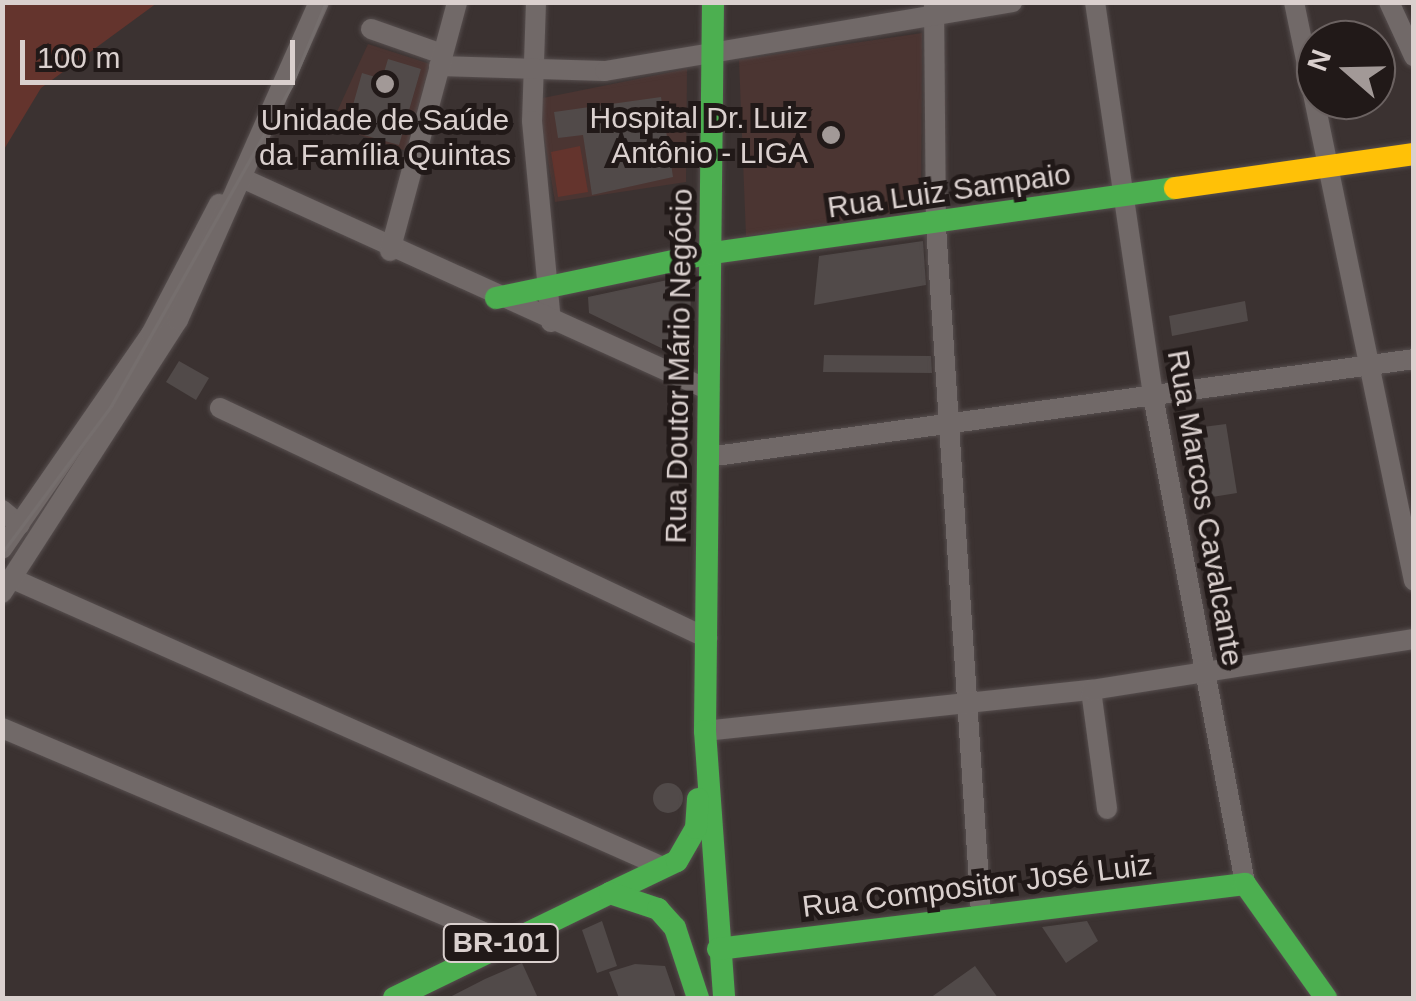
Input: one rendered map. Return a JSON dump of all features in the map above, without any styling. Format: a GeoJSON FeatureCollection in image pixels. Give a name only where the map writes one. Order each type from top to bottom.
{"type":"FeatureCollection","features":[{"type":"Feature","properties":{"kind":"main road","name":"Rua Doutor Mário Negócio"},"geometry":{"type":"LineString","coordinates":[[610,893],[677,861],[696,828],[705,731],[707,638],[713,2]]}},
{"type":"Feature","properties":{"kind":"main road","name":"Rua Luiz Sampaio"},"geometry":{"type":"LineString","coordinates":[[496,298],[712,253],[936,226],[1324,164],[1414,154]]}},
{"type":"Feature","properties":{"kind":"main road","name":"Rua Doutor Mário Negócio"},"geometry":{"type":"LineString","coordinates":[[705,731],[724,998]]}},
{"type":"Feature","properties":{"kind":"main road","name":"Rua Compositor José Luiz"},"geometry":{"type":"LineString","coordinates":[[718,949],[981,913],[1245,884]]}},
{"type":"Feature","properties":{"kind":"main road","name":"Rua Marcos Cavalcante"},"geometry":{"type":"LineString","coordinates":[[1245,884],[1326,998]]}},
{"type":"Feature","properties":{"kind":"main road","name":"BR-101"},"geometry":{"type":"LineString","coordinates":[[394,998],[610,893]]}},
{"type":"Feature","properties":{"kind":"main road"},"geometry":{"type":"LineString","coordinates":[[610,893],[658,909],[674,928],[698,998]]}},
{"type":"Feature","properties":{"kind":"street"},"geometry":{"type":"LineString","coordinates":[[319,2],[244,179],[149,370],[6,585],[663,867]]}},
{"type":"Feature","properties":{"kind":"street"},"geometry":{"type":"LineString","coordinates":[[390,251],[457,2]]}},
{"type":"Feature","properties":{"kind":"street"},"geometry":{"type":"LineString","coordinates":[[536,2],[530,74],[551,322]]}},
{"type":"Feature","properties":{"kind":"street"},"geometry":{"type":"LineString","coordinates":[[371,29],[440,60],[530,74],[605,71],[934,9],[1012,2]]}},
{"type":"Feature","properties":{"kind":"street","name":"Rua Marcos Cavalcante"},"geometry":{"type":"LineString","coordinates":[[1095,2],[1153,396],[1245,884]]}},
{"type":"Feature","properties":{"kind":"street"},"geometry":{"type":"LineString","coordinates":[[1294,2],[1324,164],[1414,581]]}},
{"type":"Feature","properties":{"kind":"street"},"geometry":{"type":"LineString","coordinates":[[1389,2],[1414,56]]}},
{"type":"Feature","properties":{"kind":"street"},"geometry":{"type":"LineString","coordinates":[[934,9],[936,226],[971,704],[981,913]]}},
{"type":"Feature","properties":{"kind":"street"},"geometry":{"type":"LineString","coordinates":[[2,549],[150,334],[264,134]]}},
{"type":"Feature","properties":{"kind":"street"},"geometry":{"type":"LineString","coordinates":[[244,179],[390,251],[710,390]]}},
{"type":"Feature","properties":{"kind":"street"},"geometry":{"type":"LineString","coordinates":[[708,457],[950,428],[1414,359]]}},
{"type":"Feature","properties":{"kind":"street"},"geometry":{"type":"LineString","coordinates":[[220,408],[707,638]]}},
{"type":"Feature","properties":{"kind":"street"},"geometry":{"type":"LineString","coordinates":[[2,510],[20,525]]}},
{"type":"Feature","properties":{"kind":"street"},"geometry":{"type":"LineString","coordinates":[[705,731],[1092,690],[1414,639]]}},
{"type":"Feature","properties":{"kind":"street"},"geometry":{"type":"LineString","coordinates":[[1092,690],[1108,809]]}},
{"type":"Feature","properties":{"kind":"street"},"geometry":{"type":"LineString","coordinates":[[2,728],[505,941]]}},
{"type":"Feature","properties":{"kind":"shaded area"},"geometry":{"type":"Polygon","coordinates":[[[3,2],[157,3],[41,88],[3,151],[3,2]]]}},
{"type":"Feature","properties":{"kind":"shaded area","name":"Hospital Dr. Luiz Antônio - LIGA"},"geometry":{"type":"Polygon","coordinates":[[[922,33],[921,209],[746,236],[739,60],[922,33]]]}},
{"type":"Feature","properties":{"kind":"shaded area","name":"Unidade de Saúde da Família Quintas"},"geometry":{"type":"Polygon","coordinates":[[[368,44],[430,64],[406,151],[331,125],[368,44]]]}},
{"type":"Feature","properties":{"kind":"shaded area"},"geometry":{"type":"Polygon","coordinates":[[[687,69],[686,182],[555,202],[538,99],[687,69]]]}},
{"type":"Feature","properties":{"kind":"shaded area"},"geometry":{"type":"Polygon","coordinates":[[[580,146],[588,192],[558,197],[551,152],[580,146]]]}},
{"type":"Feature","properties":{"kind":"building"},"geometry":{"type":"Polygon","coordinates":[[[388,59],[421,69],[399,145],[346,130],[362,73],[382,79],[388,59]]]}},
{"type":"Feature","properties":{"kind":"building"},"geometry":{"type":"Polygon","coordinates":[[[661,97],[673,177],[592,195],[583,135],[558,138],[554,112],[661,97]]]}},
{"type":"Feature","properties":{"kind":"building"},"geometry":{"type":"Polygon","coordinates":[[[923,241],[926,285],[814,305],[819,256],[923,241]]]}},
{"type":"Feature","properties":{"kind":"building"},"geometry":{"type":"Polygon","coordinates":[[[691,275],[690,362],[589,313],[588,297],[691,275]]]}},
{"type":"Feature","properties":{"kind":"building"},"geometry":{"type":"Polygon","coordinates":[[[1245,301],[1248,321],[1172,336],[1169,316],[1245,301]]]}},
{"type":"Feature","properties":{"kind":"building"},"geometry":{"type":"Polygon","coordinates":[[[824,355],[931,356],[932,373],[823,372],[824,355]]]}},
{"type":"Feature","properties":{"kind":"building"},"geometry":{"type":"Polygon","coordinates":[[[179,361],[209,378],[196,400],[166,382],[179,361]]]}},
{"type":"Feature","properties":{"kind":"building"},"geometry":{"type":"Polygon","coordinates":[[[1226,424],[1237,493],[1206,498],[1195,428],[1226,424]]]}},
{"type":"Feature","properties":{"kind":"building"},"geometry":{"type":"Polygon","coordinates":[[[668,783],[679,787],[683,798],[679,809],[668,813],[657,809],[653,798],[657,787],[668,783]]]}},
{"type":"Feature","properties":{"kind":"building"},"geometry":{"type":"Polygon","coordinates":[[[602,921],[617,966],[597,973],[582,930],[602,921]]]}},
{"type":"Feature","properties":{"kind":"building"},"geometry":{"type":"Polygon","coordinates":[[[1087,921],[1098,941],[1066,963],[1042,927],[1087,921]]]}},
{"type":"Feature","properties":{"kind":"building"},"geometry":{"type":"Polygon","coordinates":[[[522,963],[538,998],[448,998],[485,979],[522,963]]]}},
{"type":"Feature","properties":{"kind":"building"},"geometry":{"type":"Polygon","coordinates":[[[635,964],[665,966],[676,998],[619,998],[609,972],[635,964]]]}},
{"type":"Feature","properties":{"kind":"building"},"geometry":{"type":"Polygon","coordinates":[[[975,966],[998,998],[930,998],[975,966]]]}},
{"type":"Feature","properties":{"kind":"tram line"},"geometry":{"type":"LineString","coordinates":[[2,553],[111,406],[291,86],[326,2]]}},
{"type":"Feature","properties":{"kind":"traffic: fast"},"geometry":{"type":"LineString","coordinates":[[713,2],[705,731],[724,998]]}},
{"type":"Feature","properties":{"kind":"traffic: fast"},"geometry":{"type":"LineString","coordinates":[[496,298],[712,253],[1175,188]]}},
{"type":"Feature","properties":{"kind":"traffic: fast"},"geometry":{"type":"LineString","coordinates":[[610,893],[677,861],[696,828],[698,799]]}},
{"type":"Feature","properties":{"kind":"traffic: fast"},"geometry":{"type":"LineString","coordinates":[[718,949],[1245,884],[1326,998]]}},
{"type":"Feature","properties":{"kind":"traffic: fast"},"geometry":{"type":"LineString","coordinates":[[394,998],[610,893],[658,909],[675,928],[698,998]]}},
{"type":"Feature","properties":{"kind":"traffic: slow"},"geometry":{"type":"LineString","coordinates":[[1175,188],[1414,154]]}},
{"type":"Feature","properties":{"kind":"place","name":"Unidade de Saúde da Família Quintas"},"geometry":{"type":"Point","coordinates":[385,84]}},
{"type":"Feature","properties":{"kind":"place","name":"Hospital Dr. Luiz Antônio - LIGA"},"geometry":{"type":"Point","coordinates":[831,135]}}]}
